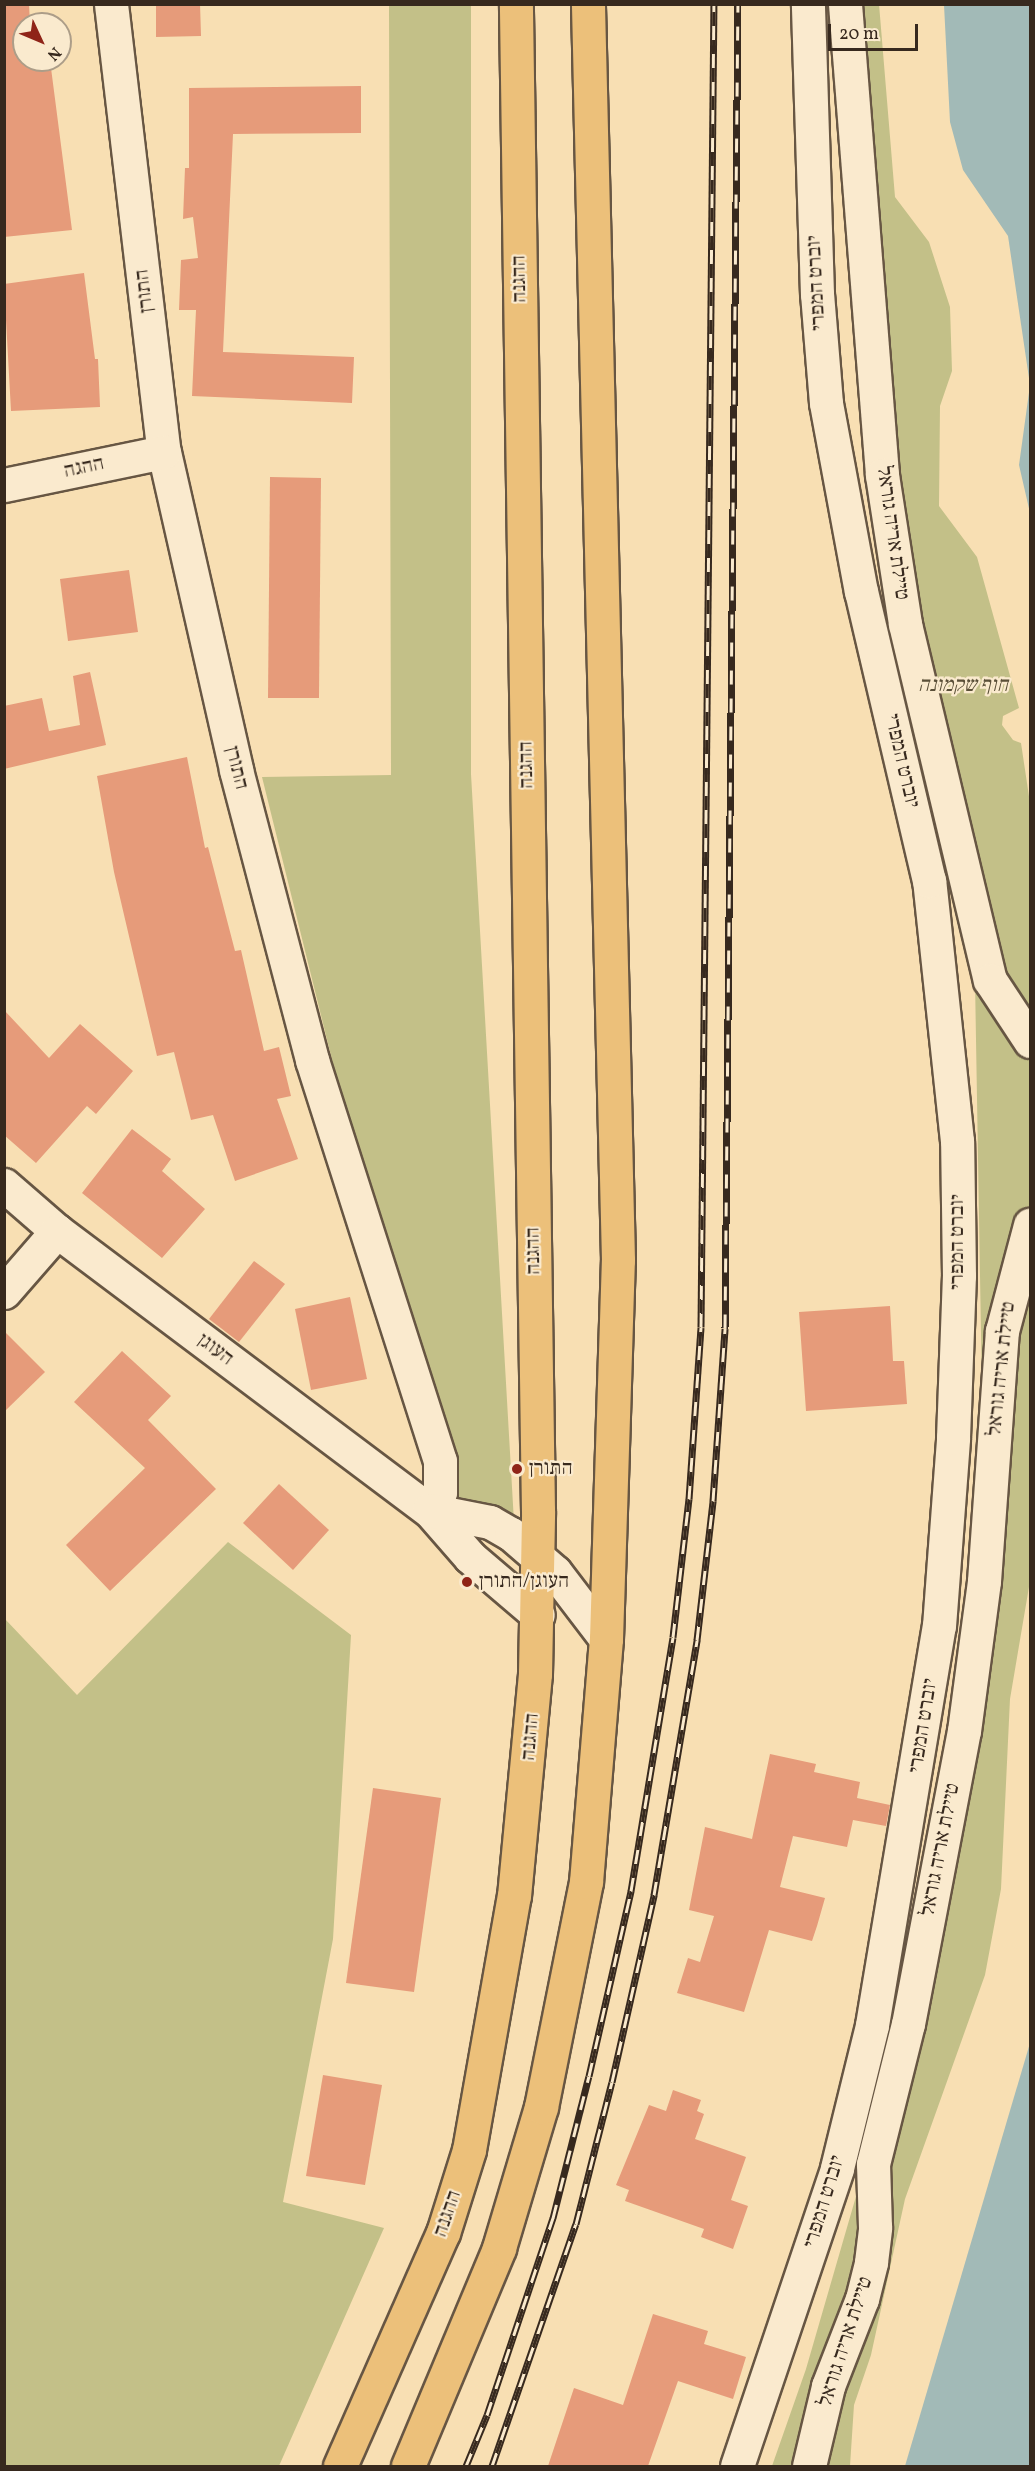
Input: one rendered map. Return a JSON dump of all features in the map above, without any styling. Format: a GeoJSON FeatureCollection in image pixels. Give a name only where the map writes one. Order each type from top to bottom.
{"type":"FeatureCollection","features":[{"type":"Feature","properties":{"kind":"highway","name":"ההגנה"},"geometry":{"type":"LineString","coordinates":[[340,2466],[442,2233],[469,2150],[514,1896],[528,1768],[538,1616],[538,1556],[516,4]]}},
{"type":"Feature","properties":{"kind":"highway"},"geometry":{"type":"LineString","coordinates":[[408,2466],[500,2248],[541,2107],[586,1882],[606,1639],[618,1260],[588,4]]}},
{"type":"Feature","properties":{"kind":"street","name":"התורן"},"geometry":{"type":"LineString","coordinates":[[111,4],[164,452],[236,770],[312,1060],[441,1461],[440,1492],[429,1510]]}},
{"type":"Feature","properties":{"kind":"street","name":"יוברט המפרי"},"geometry":{"type":"LineString","coordinates":[[737,2466],[837,2168],[872,2025],[939,1626],[953,1438],[959,1276],[957,1142],[929,881],[861,592],[826,403],[817,294],[808,4]]}},
{"type":"Feature","properties":{"kind":"street","name":"טיילת אריה גוראל"},"geometry":{"type":"LineString","coordinates":[[845,4],[882,475],[903,614],[990,980],[1030,1041]]}},
{"type":"Feature","properties":{"kind":"street","name":"ההגה"},"geometry":{"type":"LineString","coordinates":[[4,485],[164,452]]}},
{"type":"Feature","properties":{"kind":"street","name":"העוגן"},"geometry":{"type":"LineString","coordinates":[[4,1185],[57,1231],[429,1510],[470,1557],[538,1616]]}},
{"type":"Feature","properties":{"kind":"street","name":"טיילת אריה גוראל"},"geometry":{"type":"LineString","coordinates":[[809,2466],[828,2386],[862,2299],[871,2262],[875,2227],[873,2164],[908,2024],[964,1731],[984,1581],[1002,1331],[1030,1225]]}},
{"type":"Feature","properties":{"kind":"street"},"geometry":{"type":"LineString","coordinates":[[4,1292],[57,1231]]}},
{"type":"Feature","properties":{"kind":"street","name":"העוגן"},"geometry":{"type":"LineString","coordinates":[[429,1510],[489,1522],[538,1556],[574,1594],[606,1639]]}},
{"type":"Feature","properties":{"kind":"green space","name":"חוף שקמונה"},"geometry":{"type":"Polygon","coordinates":[[[879,4],[895,197],[929,242],[950,307],[952,371],[940,406],[939,506],[977,557],[1019,708],[1003,716],[1002,725],[1013,740],[1021,743],[1030,803],[1030,1581],[1010,1699],[1001,1889],[985,1975],[905,2199],[871,2355],[854,2405],[850,2466],[772,2466],[806,2369],[859,2186],[944,1804],[983,1452],[975,981],[936,781],[838,5],[879,4]]]}},
{"type":"Feature","properties":{"kind":"green space"},"geometry":{"type":"Polygon","coordinates":[[[389,5],[471,5],[471,774],[514,1522],[442,1504],[262,777],[391,775],[389,5]]]}},
{"type":"Feature","properties":{"kind":"green space"},"geometry":{"type":"Polygon","coordinates":[[[228,1542],[351,1635],[333,1939],[283,2202],[384,2228],[279,2466],[5,2466],[5,1619],[77,1695],[228,1542]]]}},
{"type":"Feature","properties":{"kind":"water"},"geometry":{"type":"Polygon","coordinates":[[[944,5],[1030,5],[1030,385],[1008,236],[963,170],[950,122],[944,5]]]}},
{"type":"Feature","properties":{"kind":"water"},"geometry":{"type":"Polygon","coordinates":[[[1030,385],[1030,513],[1019,465],[1030,385]]]}},
{"type":"Feature","properties":{"kind":"water"},"geometry":{"type":"Polygon","coordinates":[[[1030,2043],[1030,2466],[905,2466],[1030,2043]]]}},
{"type":"Feature","properties":{"kind":"building"},"geometry":{"type":"Polygon","coordinates":[[[4,4],[29,4],[29,12],[12,12],[12,72],[52,72],[72,230],[4,237],[4,4]]]}},
{"type":"Feature","properties":{"kind":"building"},"geometry":{"type":"Polygon","coordinates":[[[156,4],[200,4],[201,36],[156,37],[156,4]]]}},
{"type":"Feature","properties":{"kind":"building"},"geometry":{"type":"Polygon","coordinates":[[[361,86],[361,133],[233,134],[223,352],[354,357],[352,403],[192,396],[196,310],[179,310],[181,260],[198,258],[193,217],[183,219],[185,168],[189,168],[189,88],[361,86]]]}},
{"type":"Feature","properties":{"kind":"building"},"geometry":{"type":"Polygon","coordinates":[[[84,273],[95,359],[98,359],[100,407],[11,411],[4,284],[84,273]]]}},
{"type":"Feature","properties":{"kind":"building"},"geometry":{"type":"Polygon","coordinates":[[[270,477],[321,478],[319,698],[268,698],[270,477]]]}},
{"type":"Feature","properties":{"kind":"building"},"geometry":{"type":"Polygon","coordinates":[[[129,570],[138,632],[68,641],[60,579],[129,570]]]}},
{"type":"Feature","properties":{"kind":"building"},"geometry":{"type":"Polygon","coordinates":[[[90,672],[106,745],[4,769],[4,706],[42,698],[49,731],[80,725],[73,676],[90,672]]]}},
{"type":"Feature","properties":{"kind":"building"},"geometry":{"type":"Polygon","coordinates":[[[187,757],[205,848],[208,847],[235,951],[241,950],[264,1051],[279,1047],[291,1096],[277,1099],[298,1159],[235,1181],[213,1115],[191,1120],[174,1052],[157,1056],[114,872],[97,776],[187,757]]]}},
{"type":"Feature","properties":{"kind":"building"},"geometry":{"type":"Polygon","coordinates":[[[4,1010],[49,1058],[80,1024],[133,1071],[96,1114],[87,1106],[36,1163],[4,1135],[4,1010]]]}},
{"type":"Feature","properties":{"kind":"building"},"geometry":{"type":"Polygon","coordinates":[[[132,1129],[171,1159],[162,1171],[205,1209],[162,1258],[82,1193],[132,1129]]]}},
{"type":"Feature","properties":{"kind":"building"},"geometry":{"type":"Polygon","coordinates":[[[254,1261],[285,1284],[239,1342],[209,1319],[254,1261]]]}},
{"type":"Feature","properties":{"kind":"building"},"geometry":{"type":"Polygon","coordinates":[[[350,1297],[367,1379],[311,1390],[295,1309],[350,1297]]]}},
{"type":"Feature","properties":{"kind":"building"},"geometry":{"type":"Polygon","coordinates":[[[890,1306],[893,1361],[904,1361],[907,1404],[806,1411],[799,1312],[890,1306]]]}},
{"type":"Feature","properties":{"kind":"building"},"geometry":{"type":"Polygon","coordinates":[[[4,1331],[45,1372],[4,1412],[4,1331]]]}},
{"type":"Feature","properties":{"kind":"building"},"geometry":{"type":"Polygon","coordinates":[[[122,1351],[171,1396],[148,1420],[216,1489],[110,1591],[66,1545],[145,1468],[74,1402],[122,1351]]]}},
{"type":"Feature","properties":{"kind":"building"},"geometry":{"type":"Polygon","coordinates":[[[279,1484],[329,1530],[293,1570],[243,1523],[279,1484]]]}},
{"type":"Feature","properties":{"kind":"building"},"geometry":{"type":"Polygon","coordinates":[[[770,1754],[816,1764],[814,1772],[860,1782],[857,1798],[890,1805],[886,1826],[853,1820],[847,1847],[793,1836],[780,1887],[825,1898],[812,1941],[769,1930],[744,2012],[677,1993],[688,1958],[700,1962],[714,1916],[689,1910],[705,1827],[752,1839],[770,1754]]]}},
{"type":"Feature","properties":{"kind":"building"},"geometry":{"type":"Polygon","coordinates":[[[373,1788],[441,1798],[414,1992],[346,1983],[373,1788]]]}},
{"type":"Feature","properties":{"kind":"building"},"geometry":{"type":"Polygon","coordinates":[[[323,2075],[382,2085],[365,2185],[306,2176],[323,2075]]]}},
{"type":"Feature","properties":{"kind":"building"},"geometry":{"type":"Polygon","coordinates":[[[673,2090],[701,2100],[697,2111],[704,2114],[695,2139],[746,2157],[731,2200],[748,2206],[733,2249],[701,2237],[704,2229],[625,2201],[629,2190],[616,2185],[649,2105],[666,2111],[673,2090]]]}},
{"type":"Feature","properties":{"kind":"building"},"geometry":{"type":"Polygon","coordinates":[[[653,2314],[708,2331],[704,2344],[746,2357],[733,2399],[678,2381],[648,2466],[548,2466],[574,2388],[623,2405],[653,2314]]]}},
{"type":"Feature","properties":{"kind":"railway"},"geometry":{"type":"LineString","coordinates":[[466,2466],[487,2415],[553,2218],[589,2076],[631,1891],[673,1637],[689,1499],[701,1327],[714,4]]}},
{"type":"Feature","properties":{"kind":"railway"},"geometry":{"type":"LineString","coordinates":[[492,2466],[576,2224],[612,2082],[654,1895],[697,1640],[713,1501],[725,1328],[738,4]]}},
{"type":"Feature","properties":{"kind":"place","name":"התורן"},"geometry":{"type":"Point","coordinates":[517,1469]}},
{"type":"Feature","properties":{"kind":"place","name":"העוגן/התורן"},"geometry":{"type":"Point","coordinates":[467,1582]}}]}
